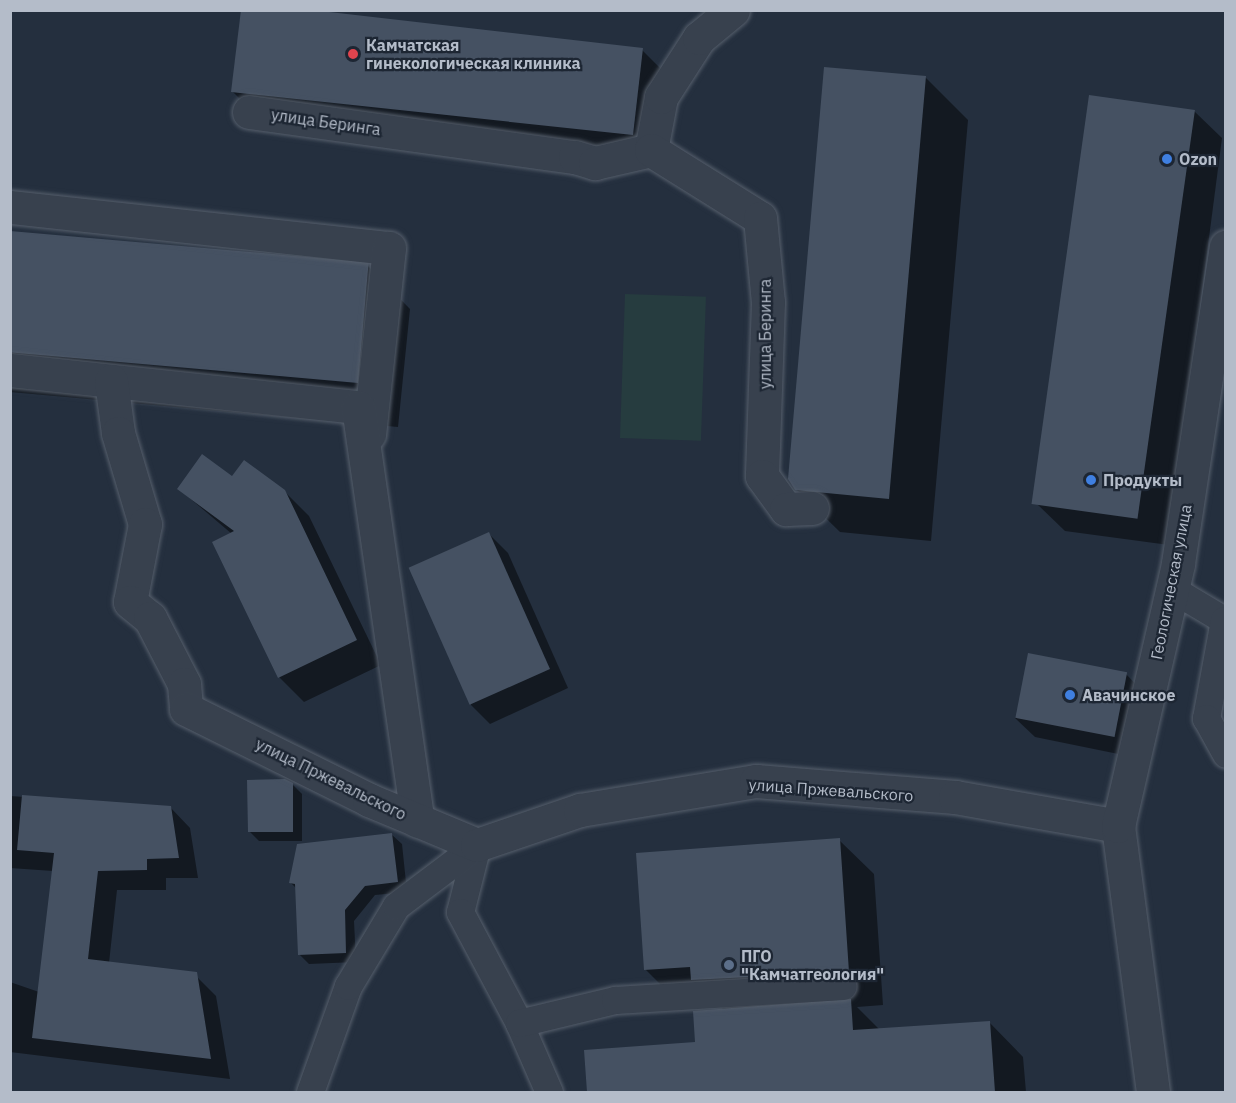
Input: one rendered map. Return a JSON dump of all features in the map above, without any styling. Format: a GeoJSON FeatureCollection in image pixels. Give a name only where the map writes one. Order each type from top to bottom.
{"type":"FeatureCollection","features":[{"type":"Feature","properties":{"kind":"street"},"geometry":{"type":"LineString","coordinates":[[651,150],[661,97],[699,38],[733,10]]}},
{"type":"Feature","properties":{"kind":"street","name":"улица Беринга"},"geometry":{"type":"LineString","coordinates":[[249,112],[595,163],[651,150],[760,218],[768,302],[762,476],[786,509],[812,508]]}},
{"type":"Feature","properties":{"kind":"street"},"geometry":{"type":"LineString","coordinates":[[10,207],[389,248],[366,463]]}},
{"type":"Feature","properties":{"kind":"street","name":"Геологическая улица"},"geometry":{"type":"LineString","coordinates":[[1153,1092],[1118,826],[1172,589],[1226,247]]}},
{"type":"Feature","properties":{"kind":"street"},"geometry":{"type":"LineString","coordinates":[[10,370],[358,407],[418,821]]}},
{"type":"Feature","properties":{"kind":"street","name":"улица Пржевальского"},"geometry":{"type":"LineString","coordinates":[[111,381],[118,433],[145,524],[130,602],[150,618],[184,684],[186,709],[418,821],[477,845],[580,810],[756,782],[955,797],[1118,826]]}},
{"type":"Feature","properties":{"kind":"lane"},"geometry":{"type":"LineString","coordinates":[[1172,589],[1225,617],[1206,718],[1226,754]]}},
{"type":"Feature","properties":{"kind":"lane"},"geometry":{"type":"LineString","coordinates":[[477,845],[460,912],[519,1023],[549,1092]]}},
{"type":"Feature","properties":{"kind":"lane","name":"улица Пржевальского"},"geometry":{"type":"LineString","coordinates":[[310,1092],[348,986],[396,906],[477,845]]}},
{"type":"Feature","properties":{"kind":"lane"},"geometry":{"type":"LineString","coordinates":[[519,1023],[615,1000],[843,986]]}},
{"type":"Feature","properties":{"kind":"green space"},"geometry":{"type":"Polygon","coordinates":[[[625,294],[706,297],[701,441],[620,438],[625,294]]]}},
{"type":"Feature","properties":{"kind":"building"},"geometry":{"type":"Polygon","coordinates":[[[241,10],[312,10],[643,48],[633,135],[231,92],[241,10]]]}},
{"type":"Feature","properties":{"kind":"building"},"geometry":{"type":"Polygon","coordinates":[[[824,67],[926,76],[889,499],[795,490],[788,479],[824,67]]]}},
{"type":"Feature","properties":{"kind":"building"},"geometry":{"type":"Polygon","coordinates":[[[1089,95],[1195,110],[1137,519],[1032,504],[1089,95]]]}},
{"type":"Feature","properties":{"kind":"building"},"geometry":{"type":"Polygon","coordinates":[[[10,231],[369,262],[358,383],[10,352],[10,231]]]}},
{"type":"Feature","properties":{"kind":"building"},"geometry":{"type":"Polygon","coordinates":[[[202,454],[232,476],[244,460],[285,490],[357,640],[278,678],[212,542],[234,531],[177,489],[202,454]]]}},
{"type":"Feature","properties":{"kind":"building"},"geometry":{"type":"Polygon","coordinates":[[[489,532],[550,669],[470,705],[409,568],[489,532]]]}},
{"type":"Feature","properties":{"kind":"building","name":"Авачинское"},"geometry":{"type":"Polygon","coordinates":[[[1028,653],[1127,672],[1115,737],[1015,718],[1028,653]]]}},
{"type":"Feature","properties":{"kind":"building"},"geometry":{"type":"Polygon","coordinates":[[[285,779],[293,783],[293,832],[248,832],[247,780],[285,779]]]}},
{"type":"Feature","properties":{"kind":"building"},"geometry":{"type":"Polygon","coordinates":[[[22,795],[171,806],[179,858],[147,859],[147,870],[98,871],[88,959],[197,972],[211,1059],[32,1038],[54,853],[17,850],[22,795]]]}},
{"type":"Feature","properties":{"kind":"building"},"geometry":{"type":"Polygon","coordinates":[[[392,833],[398,882],[365,886],[345,910],[346,953],[298,955],[295,884],[289,883],[297,844],[392,833]]]}},
{"type":"Feature","properties":{"kind":"building"},"geometry":{"type":"Polygon","coordinates":[[[840,838],[849,972],[691,980],[690,967],[644,970],[636,853],[840,838]]]}},
{"type":"Feature","properties":{"kind":"building"},"geometry":{"type":"Polygon","coordinates":[[[851,999],[853,1030],[990,1021],[995,1092],[587,1092],[584,1050],[695,1042],[693,1011],[851,999]]]}},
{"type":"Feature","properties":{"kind":"place","name":"Камчатская гинекологическая клиника"},"geometry":{"type":"Point","coordinates":[353,54]}},
{"type":"Feature","properties":{"kind":"place","name":"Ozon"},"geometry":{"type":"Point","coordinates":[1167,159]}},
{"type":"Feature","properties":{"kind":"place","name":"Продукты"},"geometry":{"type":"Point","coordinates":[1091,480]}},
{"type":"Feature","properties":{"kind":"place","name":"Авачинское"},"geometry":{"type":"Point","coordinates":[1070,695]}},
{"type":"Feature","properties":{"kind":"place","name":"ПГО \"Камчатгеология\""},"geometry":{"type":"Point","coordinates":[729,965]}}]}
